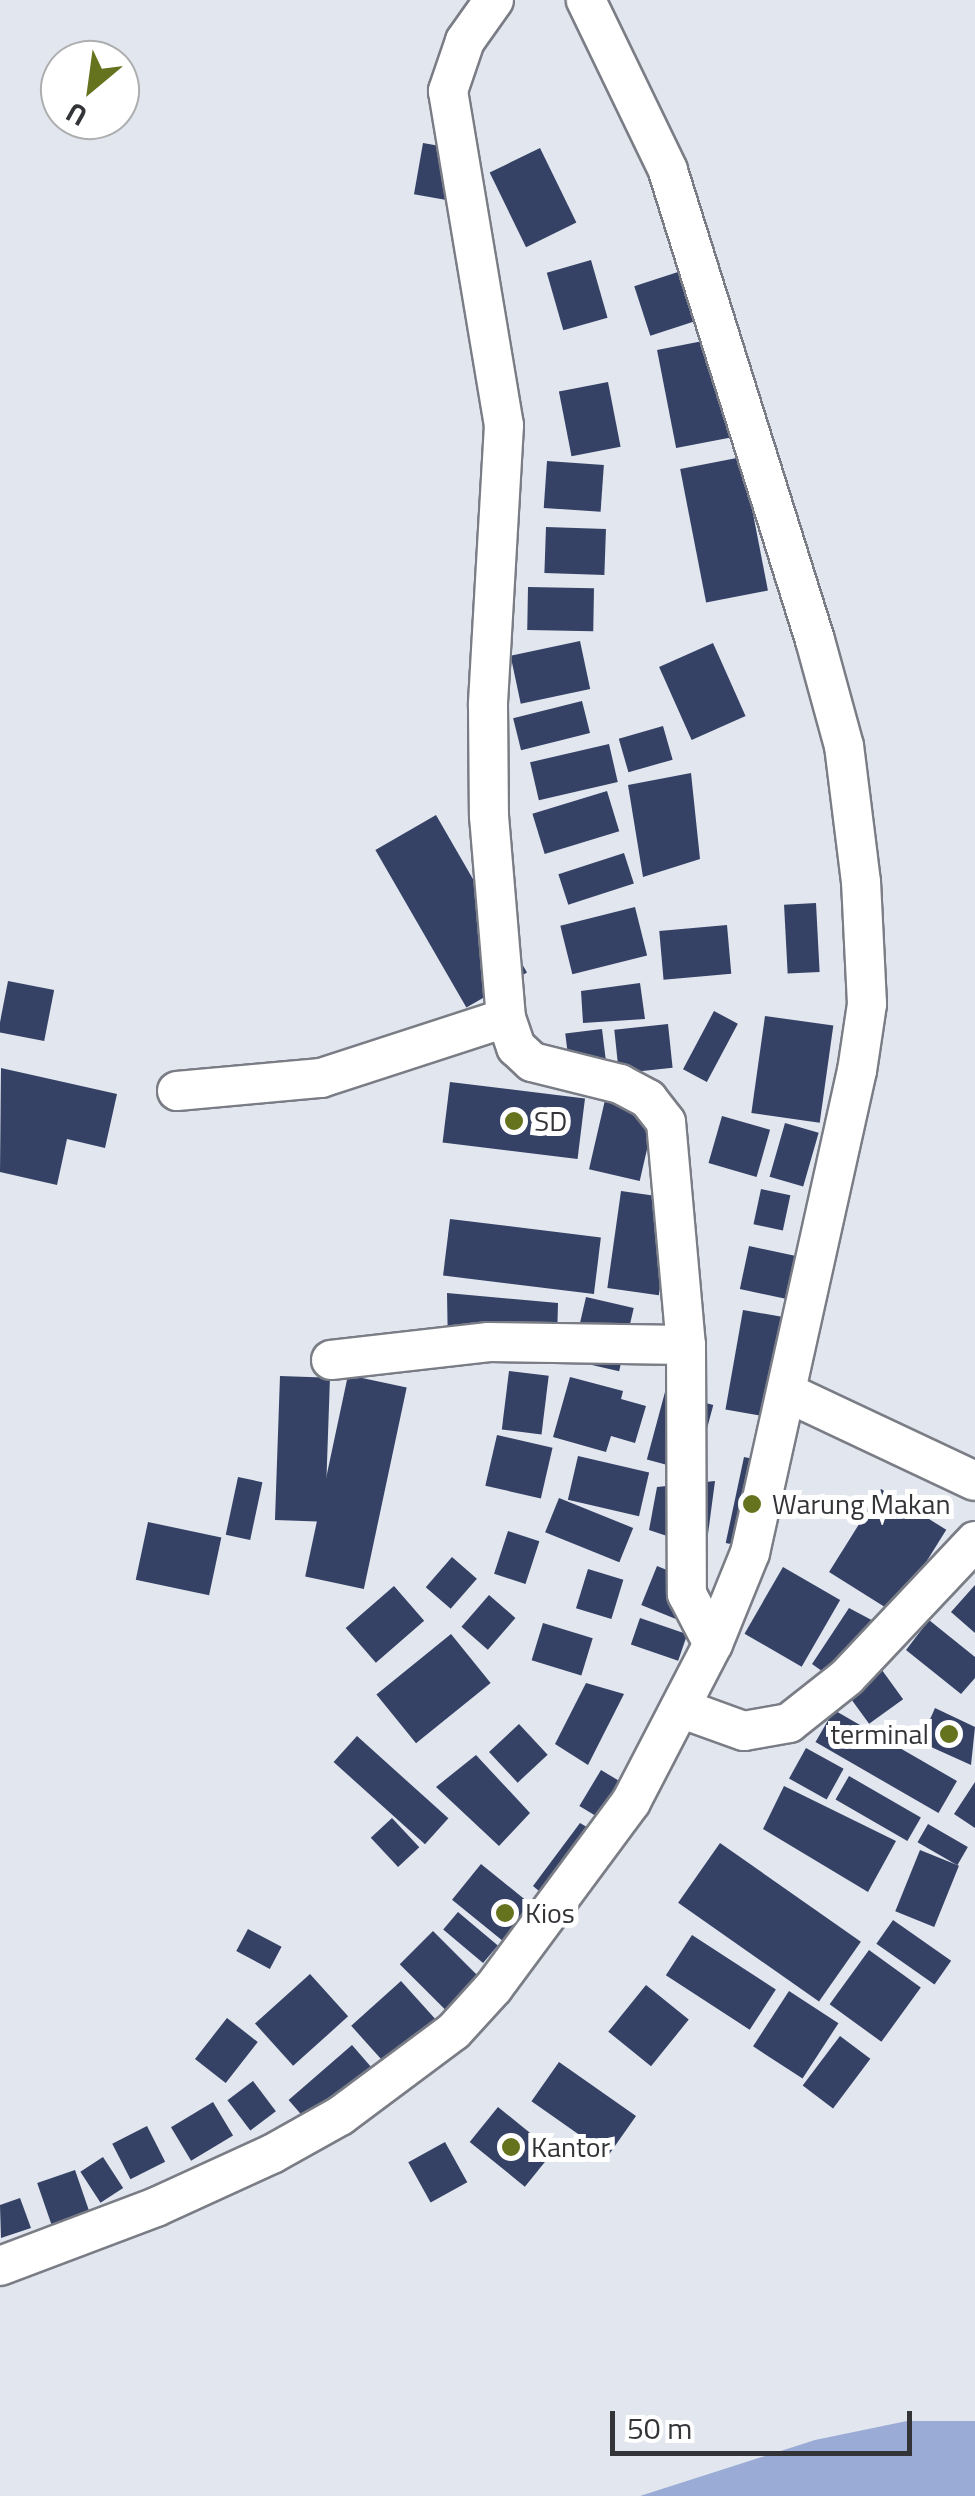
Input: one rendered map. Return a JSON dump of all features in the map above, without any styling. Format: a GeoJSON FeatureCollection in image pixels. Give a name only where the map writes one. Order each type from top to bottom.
{"type":"FeatureCollection","features":[{"type":"Feature","properties":{"kind":"street"},"geometry":{"type":"LineString","coordinates":[[494,0],[464,41],[448,91],[504,425],[488,706],[489,816],[506,1018],[516,1047],[532,1062],[620,1084],[658,1108],[676,1185],[686,1345],[686,1594],[713,1644]]}},
{"type":"Feature","properties":{"kind":"street"},"geometry":{"type":"LineString","coordinates":[[0,2266],[272,2154],[419,2062],[494,1987],[631,1802],[713,1644],[750,1553],[790,1394],[867,1004],[844,746],[668,170],[586,0]]}},
{"type":"Feature","properties":{"kind":"street"},"geometry":{"type":"LineString","coordinates":[[177,1091],[321,1078],[506,1018]]}},
{"type":"Feature","properties":{"kind":"street"},"geometry":{"type":"LineString","coordinates":[[331,1360],[489,1342],[686,1345]]}},
{"type":"Feature","properties":{"kind":"street"},"geometry":{"type":"LineString","coordinates":[[790,1394],[975,1481]]}},
{"type":"Feature","properties":{"kind":"street"},"geometry":{"type":"LineString","coordinates":[[680,1708],[744,1732],[789,1723],[847,1677],[975,1540]]}},
{"type":"Feature","properties":{"kind":"water"},"geometry":{"type":"Polygon","coordinates":[[[907,2421],[975,2421],[975,2496],[640,2496],[815,2440],[907,2421]]]}},
{"type":"Feature","properties":{"kind":"building"},"geometry":{"type":"Polygon","coordinates":[[[423,143],[472,152],[463,203],[414,194],[423,143]]]}},
{"type":"Feature","properties":{"kind":"building"},"geometry":{"type":"Polygon","coordinates":[[[540,148],[576,223],[526,247],[490,173],[540,148]]]}},
{"type":"Feature","properties":{"kind":"building"},"geometry":{"type":"Polygon","coordinates":[[[591,260],[608,318],[563,330],[547,273],[591,260]]]}},
{"type":"Feature","properties":{"kind":"building"},"geometry":{"type":"Polygon","coordinates":[[[678,272],[694,321],[650,336],[634,286],[678,272]]]}},
{"type":"Feature","properties":{"kind":"building"},"geometry":{"type":"Polygon","coordinates":[[[713,339],[732,437],[676,448],[657,350],[713,339]]]}},
{"type":"Feature","properties":{"kind":"building"},"geometry":{"type":"Polygon","coordinates":[[[608,382],[621,447],[572,456],[559,392],[608,382]]]}},
{"type":"Feature","properties":{"kind":"building"},"geometry":{"type":"Polygon","coordinates":[[[742,457],[768,591],[706,603],[680,469],[742,457]]]}},
{"type":"Feature","properties":{"kind":"building"},"geometry":{"type":"Polygon","coordinates":[[[547,461],[604,465],[601,512],[544,508],[547,461]]]}},
{"type":"Feature","properties":{"kind":"building"},"geometry":{"type":"Polygon","coordinates":[[[546,527],[606,529],[604,575],[544,573],[546,527]]]}},
{"type":"Feature","properties":{"kind":"building"},"geometry":{"type":"Polygon","coordinates":[[[528,587],[594,588],[593,631],[527,630],[528,587]]]}},
{"type":"Feature","properties":{"kind":"building"},"geometry":{"type":"Polygon","coordinates":[[[580,641],[590,689],[521,704],[511,656],[580,641]]]}},
{"type":"Feature","properties":{"kind":"building"},"geometry":{"type":"Polygon","coordinates":[[[713,643],[746,716],[692,740],[659,667],[713,643]]]}},
{"type":"Feature","properties":{"kind":"building"},"geometry":{"type":"Polygon","coordinates":[[[582,701],[590,733],[521,750],[513,718],[582,701]]]}},
{"type":"Feature","properties":{"kind":"building"},"geometry":{"type":"Polygon","coordinates":[[[663,726],[673,760],[628,772],[619,739],[663,726]]]}},
{"type":"Feature","properties":{"kind":"building"},"geometry":{"type":"Polygon","coordinates":[[[609,744],[618,782],[539,800],[530,762],[609,744]]]}},
{"type":"Feature","properties":{"kind":"building"},"geometry":{"type":"Polygon","coordinates":[[[691,773],[700,859],[643,877],[628,785],[691,773]]]}},
{"type":"Feature","properties":{"kind":"building"},"geometry":{"type":"Polygon","coordinates":[[[607,791],[619,831],[545,854],[532,814],[607,791]]]}},
{"type":"Feature","properties":{"kind":"building"},"geometry":{"type":"Polygon","coordinates":[[[436,815],[527,973],[466,1008],[375,850],[436,815]]]}},
{"type":"Feature","properties":{"kind":"building"},"geometry":{"type":"Polygon","coordinates":[[[624,853],[634,883],[568,905],[558,874],[624,853]]]}},
{"type":"Feature","properties":{"kind":"building"},"geometry":{"type":"Polygon","coordinates":[[[816,903],[820,972],[788,974],[784,905],[816,903]]]}},
{"type":"Feature","properties":{"kind":"building"},"geometry":{"type":"Polygon","coordinates":[[[635,907],[647,956],[572,974],[560,926],[635,907]]]}},
{"type":"Feature","properties":{"kind":"building"},"geometry":{"type":"Polygon","coordinates":[[[727,925],[731,974],[664,980],[659,931],[727,925]]]}},
{"type":"Feature","properties":{"kind":"building"},"geometry":{"type":"Polygon","coordinates":[[[8,981],[54,990],[44,1041],[0,1032],[8,981]]]}},
{"type":"Feature","properties":{"kind":"building"},"geometry":{"type":"Polygon","coordinates":[[[640,983],[645,1019],[583,1023],[581,991],[640,983]]]}},
{"type":"Feature","properties":{"kind":"building"},"geometry":{"type":"Polygon","coordinates":[[[714,1011],[738,1024],[707,1082],[683,1069],[714,1011]]]}},
{"type":"Feature","properties":{"kind":"building"},"geometry":{"type":"Polygon","coordinates":[[[765,1016],[833,1026],[820,1123],[751,1113],[765,1016]]]}},
{"type":"Feature","properties":{"kind":"building"},"geometry":{"type":"Polygon","coordinates":[[[668,1024],[673,1068],[619,1073],[614,1030],[668,1024]]]}},
{"type":"Feature","properties":{"kind":"building"},"geometry":{"type":"Polygon","coordinates":[[[602,1029],[608,1075],[571,1079],[565,1034],[602,1029]]]}},
{"type":"Feature","properties":{"kind":"building"},"geometry":{"type":"Polygon","coordinates":[[[1,1068],[117,1094],[105,1148],[67,1139],[57,1185],[0,1172],[1,1068]]]}},
{"type":"Feature","properties":{"kind":"building","name":"SD"},"geometry":{"type":"Polygon","coordinates":[[[450,1082],[585,1099],[578,1159],[443,1143],[450,1082]]]}},
{"type":"Feature","properties":{"kind":"building"},"geometry":{"type":"Polygon","coordinates":[[[605,1100],[656,1112],[640,1181],[589,1169],[605,1100]]]}},
{"type":"Feature","properties":{"kind":"building"},"geometry":{"type":"Polygon","coordinates":[[[722,1116],[770,1130],[757,1177],[708,1163],[722,1116]]]}},
{"type":"Feature","properties":{"kind":"building"},"geometry":{"type":"Polygon","coordinates":[[[785,1123],[819,1133],[803,1186],[770,1177],[785,1123]]]}},
{"type":"Feature","properties":{"kind":"building"},"geometry":{"type":"Polygon","coordinates":[[[761,1189],[790,1195],[783,1230],[754,1224],[761,1189]]]}},
{"type":"Feature","properties":{"kind":"building"},"geometry":{"type":"Polygon","coordinates":[[[621,1191],[672,1198],[659,1295],[607,1288],[621,1191]]]}},
{"type":"Feature","properties":{"kind":"building"},"geometry":{"type":"Polygon","coordinates":[[[450,1219],[601,1238],[594,1294],[443,1276],[450,1219]]]}},
{"type":"Feature","properties":{"kind":"building"},"geometry":{"type":"Polygon","coordinates":[[[749,1246],[802,1257],[793,1300],[740,1289],[749,1246]]]}},
{"type":"Feature","properties":{"kind":"building"},"geometry":{"type":"Polygon","coordinates":[[[447,1293],[558,1303],[557,1342],[448,1351],[447,1293]]]}},
{"type":"Feature","properties":{"kind":"building"},"geometry":{"type":"Polygon","coordinates":[[[586,1297],[634,1308],[619,1371],[571,1360],[586,1297]]]}},
{"type":"Feature","properties":{"kind":"building"},"geometry":{"type":"Polygon","coordinates":[[[743,1310],[803,1321],[786,1420],[725,1409],[743,1310]]]}},
{"type":"Feature","properties":{"kind":"building"},"geometry":{"type":"Polygon","coordinates":[[[509,1371],[549,1376],[542,1434],[502,1430],[509,1371]]]}},
{"type":"Feature","properties":{"kind":"building"},"geometry":{"type":"Polygon","coordinates":[[[348,1375],[407,1387],[364,1589],[305,1576],[348,1375]]]}},
{"type":"Feature","properties":{"kind":"building"},"geometry":{"type":"Polygon","coordinates":[[[280,1376],[330,1378],[325,1522],[275,1520],[280,1376]]]}},
{"type":"Feature","properties":{"kind":"building"},"geometry":{"type":"Polygon","coordinates":[[[570,1377],[623,1391],[621,1399],[646,1406],[635,1443],[611,1436],[606,1452],[553,1437],[570,1377]]]}},
{"type":"Feature","properties":{"kind":"building"},"geometry":{"type":"Polygon","coordinates":[[[665,1392],[713,1405],[695,1473],[647,1460],[665,1392]]]}},
{"type":"Feature","properties":{"kind":"building"},"geometry":{"type":"Polygon","coordinates":[[[497,1435],[553,1448],[541,1498],[485,1486],[497,1435]]]}},
{"type":"Feature","properties":{"kind":"building"},"geometry":{"type":"Polygon","coordinates":[[[578,1456],[649,1472],[639,1516],[568,1500],[578,1456]]]}},
{"type":"Feature","properties":{"kind":"building","name":"Warung Makan"},"geometry":{"type":"Polygon","coordinates":[[[744,1457],[778,1464],[760,1550],[726,1543],[744,1457]]]}},
{"type":"Feature","properties":{"kind":"building"},"geometry":{"type":"Polygon","coordinates":[[[238,1477],[262,1482],[250,1540],[226,1535],[238,1477]]]}},
{"type":"Feature","properties":{"kind":"building"},"geometry":{"type":"Polygon","coordinates":[[[715,1481],[706,1549],[649,1530],[657,1487],[715,1481]]]}},
{"type":"Feature","properties":{"kind":"building"},"geometry":{"type":"Polygon","coordinates":[[[881,1489],[946,1530],[894,1613],[829,1572],[881,1489]]]}},
{"type":"Feature","properties":{"kind":"building"},"geometry":{"type":"Polygon","coordinates":[[[559,1498],[633,1528],[619,1562],[545,1532],[559,1498]]]}},
{"type":"Feature","properties":{"kind":"building"},"geometry":{"type":"Polygon","coordinates":[[[148,1522],[221,1538],[209,1595],[136,1580],[148,1522]]]}},
{"type":"Feature","properties":{"kind":"building"},"geometry":{"type":"Polygon","coordinates":[[[508,1531],[539,1541],[525,1584],[494,1574],[508,1531]]]}},
{"type":"Feature","properties":{"kind":"building"},"geometry":{"type":"Polygon","coordinates":[[[452,1557],[477,1579],[451,1609],[426,1587],[452,1557]]]}},
{"type":"Feature","properties":{"kind":"building"},"geometry":{"type":"Polygon","coordinates":[[[657,1566],[696,1582],[680,1621],[641,1605],[657,1566]]]}},
{"type":"Feature","properties":{"kind":"building"},"geometry":{"type":"Polygon","coordinates":[[[783,1567],[840,1600],[802,1667],[744,1634],[783,1567]]]}},
{"type":"Feature","properties":{"kind":"building"},"geometry":{"type":"Polygon","coordinates":[[[588,1569],[623,1580],[611,1619],[576,1608],[588,1569]]]}},
{"type":"Feature","properties":{"kind":"building"},"geometry":{"type":"Polygon","coordinates":[[[975,1585],[975,1633],[951,1612],[975,1585]]]}},
{"type":"Feature","properties":{"kind":"building"},"geometry":{"type":"Polygon","coordinates":[[[394,1586],[424,1621],[376,1663],[346,1628],[394,1586]]]}},
{"type":"Feature","properties":{"kind":"building"},"geometry":{"type":"Polygon","coordinates":[[[489,1595],[515,1618],[488,1650],[461,1627],[489,1595]]]}},
{"type":"Feature","properties":{"kind":"building"},"geometry":{"type":"Polygon","coordinates":[[[849,1608],[881,1625],[836,1681],[812,1664],[849,1608]]]}},
{"type":"Feature","properties":{"kind":"building"},"geometry":{"type":"Polygon","coordinates":[[[640,1618],[687,1634],[678,1661],[631,1644],[640,1618]]]}},
{"type":"Feature","properties":{"kind":"building"},"geometry":{"type":"Polygon","coordinates":[[[929,1620],[975,1657],[975,1678],[961,1694],[906,1650],[929,1620]]]}},
{"type":"Feature","properties":{"kind":"building"},"geometry":{"type":"Polygon","coordinates":[[[543,1623],[593,1638],[581,1675],[532,1660],[543,1623]]]}},
{"type":"Feature","properties":{"kind":"building"},"geometry":{"type":"Polygon","coordinates":[[[451,1634],[491,1683],[416,1743],[376,1694],[451,1634]]]}},
{"type":"Feature","properties":{"kind":"building"},"geometry":{"type":"Polygon","coordinates":[[[879,1666],[903,1699],[869,1724],[845,1691],[879,1666]]]}},
{"type":"Feature","properties":{"kind":"building"},"geometry":{"type":"Polygon","coordinates":[[[586,1683],[624,1694],[588,1765],[555,1744],[586,1683]]]}},
{"type":"Feature","properties":{"kind":"building","name":"terminal"},"geometry":{"type":"Polygon","coordinates":[[[935,1708],[975,1727],[971,1765],[920,1742],[935,1708]]]}},
{"type":"Feature","properties":{"kind":"building"},"geometry":{"type":"Polygon","coordinates":[[[834,1710],[957,1781],[938,1813],[816,1742],[834,1710]]]}},
{"type":"Feature","properties":{"kind":"building"},"geometry":{"type":"Polygon","coordinates":[[[519,1724],[548,1755],[518,1783],[489,1752],[519,1724]]]}},
{"type":"Feature","properties":{"kind":"building"},"geometry":{"type":"Polygon","coordinates":[[[357,1736],[448,1818],[425,1844],[334,1762],[357,1736]]]}},
{"type":"Feature","properties":{"kind":"building"},"geometry":{"type":"Polygon","coordinates":[[[806,1748],[844,1769],[827,1799],[789,1779],[806,1748]]]}},
{"type":"Feature","properties":{"kind":"building"},"geometry":{"type":"Polygon","coordinates":[[[476,1755],[530,1813],[499,1846],[436,1787],[476,1755]]]}},
{"type":"Feature","properties":{"kind":"building"},"geometry":{"type":"Polygon","coordinates":[[[601,1770],[641,1794],[620,1830],[579,1806],[601,1770]]]}},
{"type":"Feature","properties":{"kind":"building"},"geometry":{"type":"Polygon","coordinates":[[[849,1776],[921,1818],[907,1841],[836,1799],[849,1776]]]}},
{"type":"Feature","properties":{"kind":"building"},"geometry":{"type":"Polygon","coordinates":[[[975,1782],[975,1828],[954,1814],[975,1782]]]}},
{"type":"Feature","properties":{"kind":"building"},"geometry":{"type":"Polygon","coordinates":[[[784,1786],[896,1841],[868,1892],[763,1829],[784,1786]]]}},
{"type":"Feature","properties":{"kind":"building"},"geometry":{"type":"Polygon","coordinates":[[[392,1818],[419,1847],[398,1867],[371,1838],[392,1818]]]}},
{"type":"Feature","properties":{"kind":"building"},"geometry":{"type":"Polygon","coordinates":[[[580,1823],[614,1843],[566,1914],[533,1886],[580,1823]]]}},
{"type":"Feature","properties":{"kind":"building"},"geometry":{"type":"Polygon","coordinates":[[[928,1824],[968,1847],[957,1865],[918,1842],[928,1824]]]}},
{"type":"Feature","properties":{"kind":"building"},"geometry":{"type":"Polygon","coordinates":[[[720,1843],[861,1942],[819,2001],[678,1903],[720,1843]]]}},
{"type":"Feature","properties":{"kind":"building"},"geometry":{"type":"Polygon","coordinates":[[[920,1850],[959,1866],[934,1927],[895,1911],[920,1850]]]}},
{"type":"Feature","properties":{"kind":"building","name":"Kios"},"geometry":{"type":"Polygon","coordinates":[[[481,1864],[556,1924],[527,1960],[452,1900],[481,1864]]]}},
{"type":"Feature","properties":{"kind":"building"},"geometry":{"type":"Polygon","coordinates":[[[458,1912],[498,1945],[483,1963],[443,1930],[458,1912]]]}},
{"type":"Feature","properties":{"kind":"building"},"geometry":{"type":"Polygon","coordinates":[[[893,1920],[951,1961],[935,1984],[876,1944],[893,1920]]]}},
{"type":"Feature","properties":{"kind":"building"},"geometry":{"type":"Polygon","coordinates":[[[248,1929],[282,1947],[270,1969],[236,1951],[248,1929]]]}},
{"type":"Feature","properties":{"kind":"building"},"geometry":{"type":"Polygon","coordinates":[[[433,1931],[494,1992],[461,2025],[400,1964],[433,1931]]]}},
{"type":"Feature","properties":{"kind":"building"},"geometry":{"type":"Polygon","coordinates":[[[692,1935],[776,1989],[750,2030],[666,1975],[692,1935]]]}},
{"type":"Feature","properties":{"kind":"building"},"geometry":{"type":"Polygon","coordinates":[[[869,1950],[921,1988],[881,2042],[830,2004],[869,1950]]]}},
{"type":"Feature","properties":{"kind":"building"},"geometry":{"type":"Polygon","coordinates":[[[310,1974],[348,2016],[293,2066],[255,2024],[310,1974]]]}},
{"type":"Feature","properties":{"kind":"building"},"geometry":{"type":"Polygon","coordinates":[[[401,1981],[442,2027],[393,2072],[351,2026],[401,1981]]]}},
{"type":"Feature","properties":{"kind":"building"},"geometry":{"type":"Polygon","coordinates":[[[646,1985],[689,2020],[651,2066],[608,2032],[646,1985]]]}},
{"type":"Feature","properties":{"kind":"building"},"geometry":{"type":"Polygon","coordinates":[[[789,1991],[838,2023],[803,2078],[753,2046],[789,1991]]]}},
{"type":"Feature","properties":{"kind":"building"},"geometry":{"type":"Polygon","coordinates":[[[227,2018],[258,2042],[226,2083],[195,2059],[227,2018]]]}},
{"type":"Feature","properties":{"kind":"building"},"geometry":{"type":"Polygon","coordinates":[[[840,2036],[870,2059],[833,2108],[803,2086],[840,2036]]]}},
{"type":"Feature","properties":{"kind":"building"},"geometry":{"type":"Polygon","coordinates":[[[352,2045],[385,2083],[321,2138],[289,2100],[352,2045]]]}},
{"type":"Feature","properties":{"kind":"building"},"geometry":{"type":"Polygon","coordinates":[[[559,2062],[636,2116],[608,2155],[531,2101],[559,2062]]]}},
{"type":"Feature","properties":{"kind":"building"},"geometry":{"type":"Polygon","coordinates":[[[253,2081],[276,2111],[250,2131],[227,2100],[253,2081]]]}},
{"type":"Feature","properties":{"kind":"building"},"geometry":{"type":"Polygon","coordinates":[[[213,2102],[233,2135],[191,2161],[171,2127],[213,2102]]]}},
{"type":"Feature","properties":{"kind":"building","name":"Kantor"},"geometry":{"type":"Polygon","coordinates":[[[498,2107],[553,2152],[525,2187],[470,2142],[498,2107]]]}},
{"type":"Feature","properties":{"kind":"building"},"geometry":{"type":"Polygon","coordinates":[[[147,2126],[165,2162],[130,2179],[112,2144],[147,2126]]]}},
{"type":"Feature","properties":{"kind":"building"},"geometry":{"type":"Polygon","coordinates":[[[445,2142],[467,2182],[431,2203],[408,2162],[445,2142]]]}},
{"type":"Feature","properties":{"kind":"building"},"geometry":{"type":"Polygon","coordinates":[[[103,2157],[123,2188],[101,2203],[80,2172],[103,2157]]]}},
{"type":"Feature","properties":{"kind":"building"},"geometry":{"type":"Polygon","coordinates":[[[75,2170],[90,2213],[52,2227],[37,2183],[75,2170]]]}},
{"type":"Feature","properties":{"kind":"building"},"geometry":{"type":"Polygon","coordinates":[[[20,2198],[31,2228],[1,2238],[0,2205],[20,2198]]]}},
{"type":"Feature","properties":{"kind":"place","name":"SD"},"geometry":{"type":"Point","coordinates":[514,1121]}},
{"type":"Feature","properties":{"kind":"place","name":"Warung Makan"},"geometry":{"type":"Point","coordinates":[752,1504]}},
{"type":"Feature","properties":{"kind":"place","name":"terminal"},"geometry":{"type":"Point","coordinates":[949,1734]}},
{"type":"Feature","properties":{"kind":"place","name":"Kios"},"geometry":{"type":"Point","coordinates":[505,1913]}},
{"type":"Feature","properties":{"kind":"place","name":"Kantor"},"geometry":{"type":"Point","coordinates":[511,2147]}}]}
